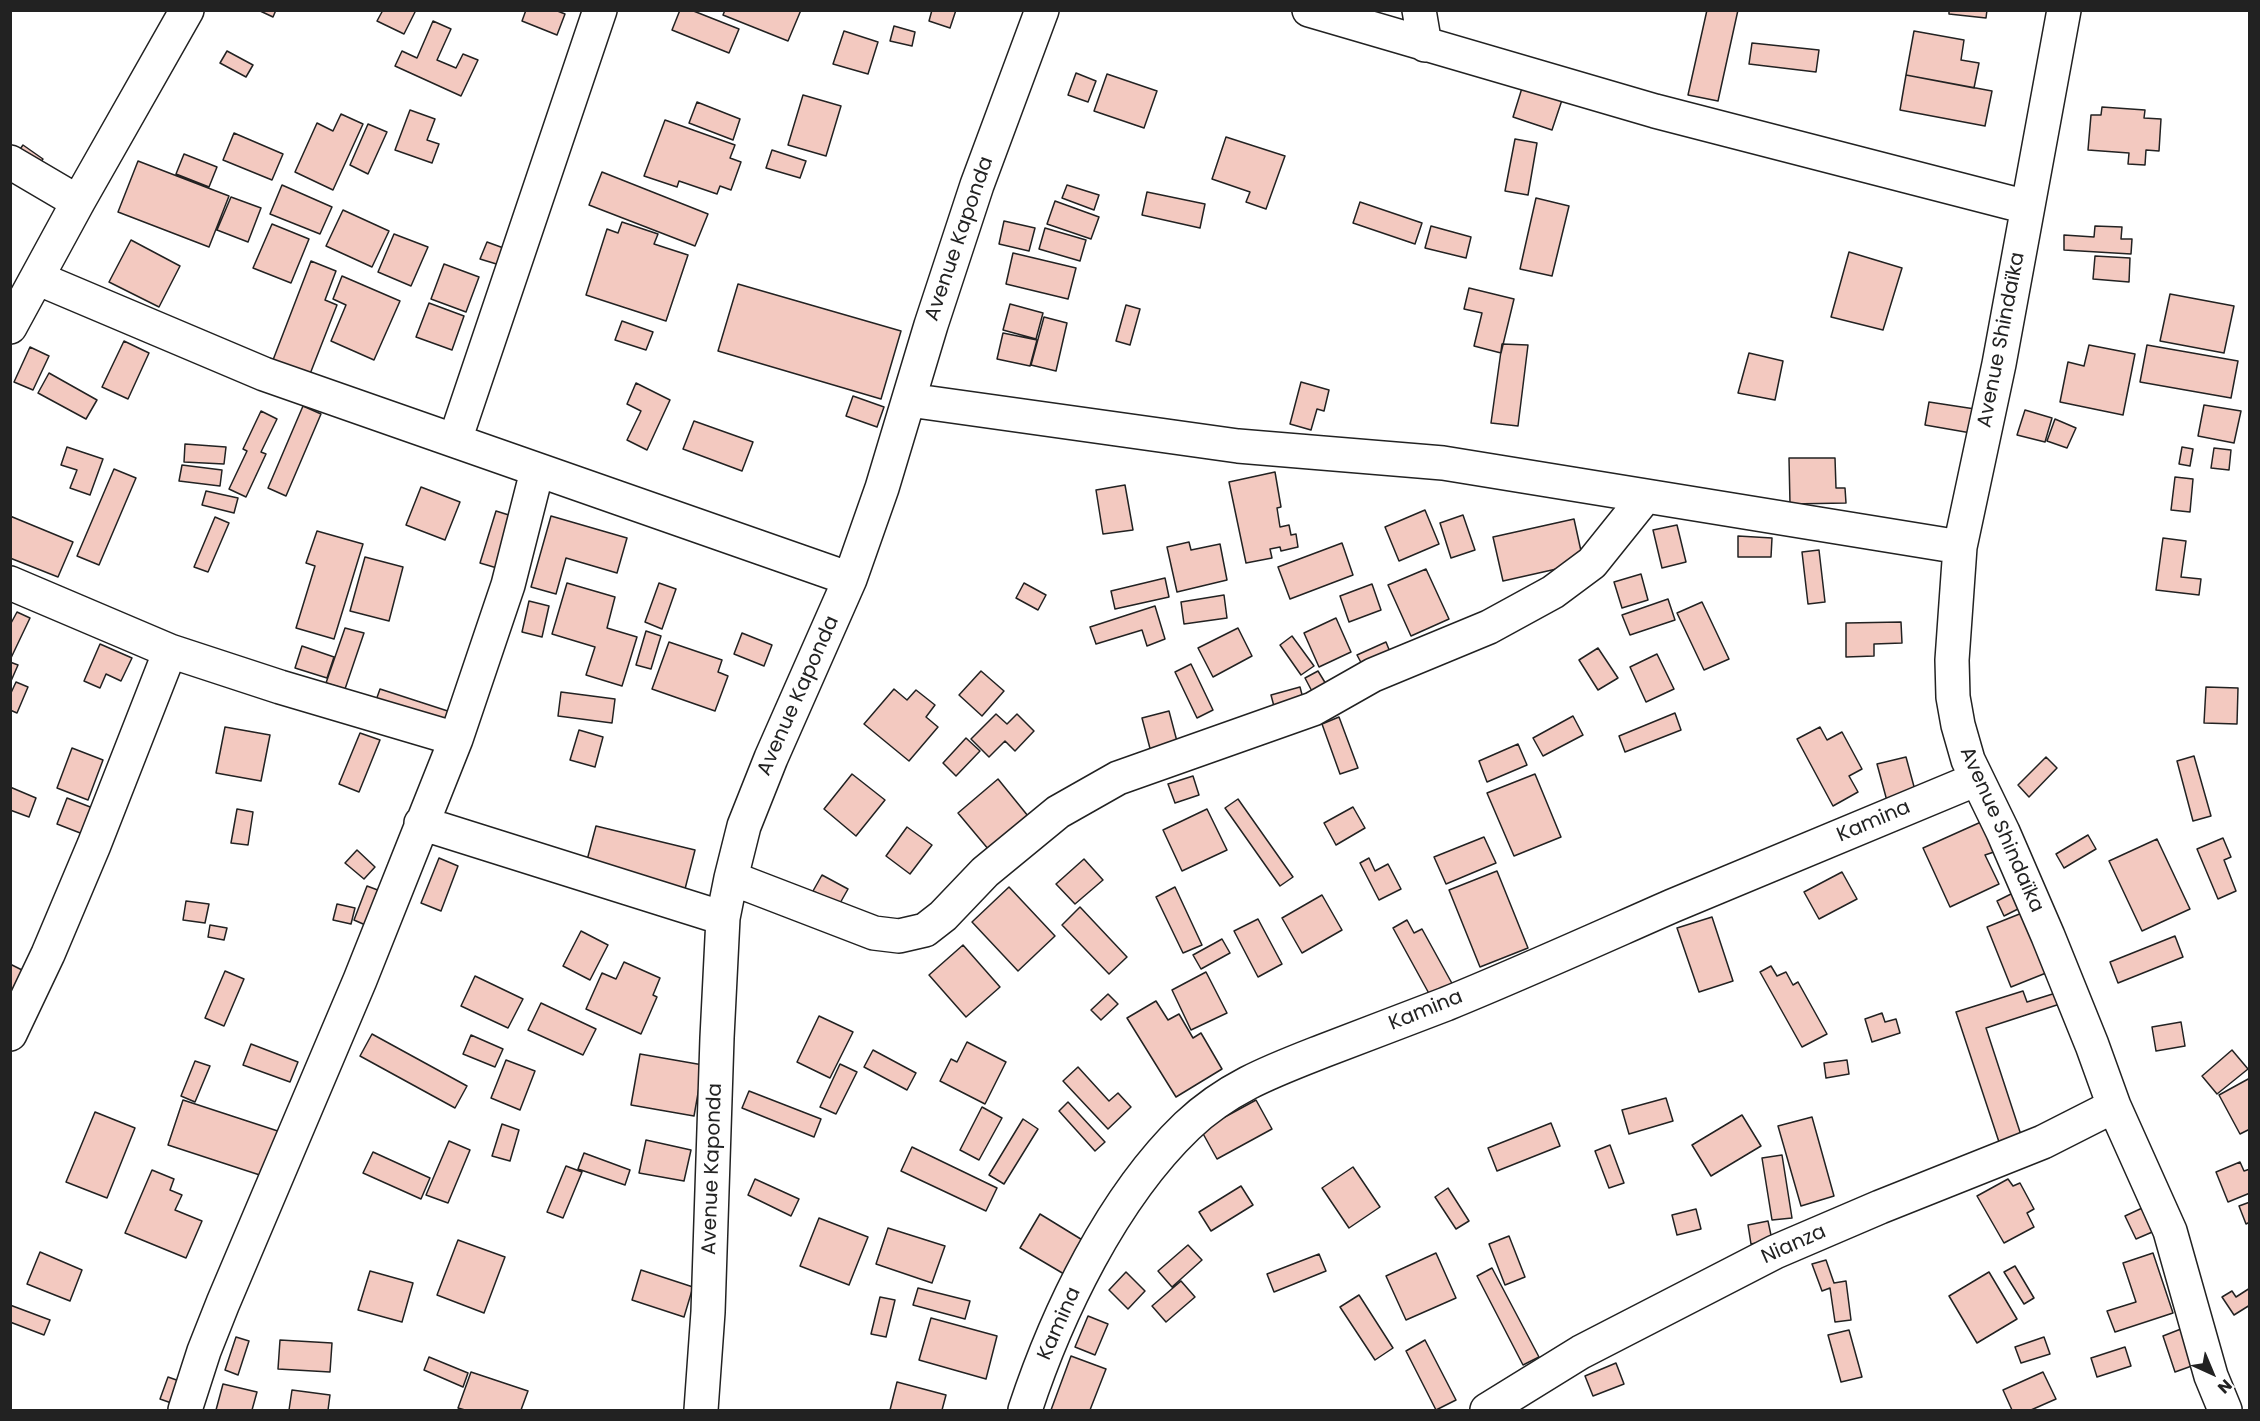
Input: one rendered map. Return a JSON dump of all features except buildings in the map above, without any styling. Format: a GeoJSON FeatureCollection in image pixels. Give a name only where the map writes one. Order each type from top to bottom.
{"type":"FeatureCollection","features":[{"type":"Feature","properties":{"kind":"street"},"geometry":{"type":"LineString","coordinates":[[10,327],[187,10]]}},
{"type":"Feature","properties":{"kind":"street"},"geometry":{"type":"LineString","coordinates":[[455,440],[600,10]]}},
{"type":"Feature","properties":{"kind":"street","name":"Avenue Kaponda"},"geometry":{"type":"LineString","coordinates":[[701,1410],[708,1312],[723,918],[731,878],[744,826],[771,758],[850,579],[882,488],[931,325],[977,184],[1042,10]]}},
{"type":"Feature","properties":{"kind":"street"},"geometry":{"type":"LineString","coordinates":[[1309,10],[1655,111],[2027,207]]}},
{"type":"Feature","properties":{"kind":"street"},"geometry":{"type":"LineString","coordinates":[[1419,10],[1425,45]]}},
{"type":"Feature","properties":{"kind":"street","name":"Avenue Shindaïka"},"geometry":{"type":"LineString","coordinates":[[2064,10],[1999,364],[1960,547],[1952,660],[1953,697],[1968,760],[2048,936],[2092,1044],[2114,1106],[2170,1230],[2211,1377],[2226,1410]]}},
{"type":"Feature","properties":{"kind":"street"},"geometry":{"type":"LineString","coordinates":[[10,162],[78,202]]}},
{"type":"Feature","properties":{"kind":"street"},"geometry":{"type":"LineString","coordinates":[[37,278],[264,374],[850,579]]}},
{"type":"Feature","properties":{"kind":"street"},"geometry":{"type":"LineString","coordinates":[[909,400],[1238,446],[1443,463],[1960,547]]}},
{"type":"Feature","properties":{"kind":"street"},"geometry":{"type":"LineString","coordinates":[[185,1410],[219,1313],[360,980],[456,738],[508,585],[537,471]]}},
{"type":"Feature","properties":{"kind":"street"},"geometry":{"type":"LineString","coordinates":[[731,878],[874,933],[899,936],[925,930],[943,916],[985,872],[1058,812],[1118,778],[1313,709],[1373,675],[1489,627],[1553,592],[1592,563],[1645,497]]}},
{"type":"Feature","properties":{"kind":"street"},"geometry":{"type":"LineString","coordinates":[[10,583],[170,651],[280,687],[456,738]]}},
{"type":"Feature","properties":{"kind":"street"},"geometry":{"type":"LineString","coordinates":[[10,1034],[94,845],[170,651]]}},
{"type":"Feature","properties":{"kind":"street","name":"Kamina"},"geometry":{"type":"LineString","coordinates":[[1025,1410],[1036,1378],[1071,1298],[1090,1257],[1115,1215],[1152,1164],[1188,1125],[1233,1090],[1277,1069],[1447,1004],[1977,779]]}},
{"type":"Feature","properties":{"kind":"street"},"geometry":{"type":"LineString","coordinates":[[421,823],[723,918]]}},
{"type":"Feature","properties":{"kind":"street","name":"Nianza"},"geometry":{"type":"LineString","coordinates":[[1487,1410],[1581,1352],[1776,1252],[2043,1142],[2114,1106]]}}]}
